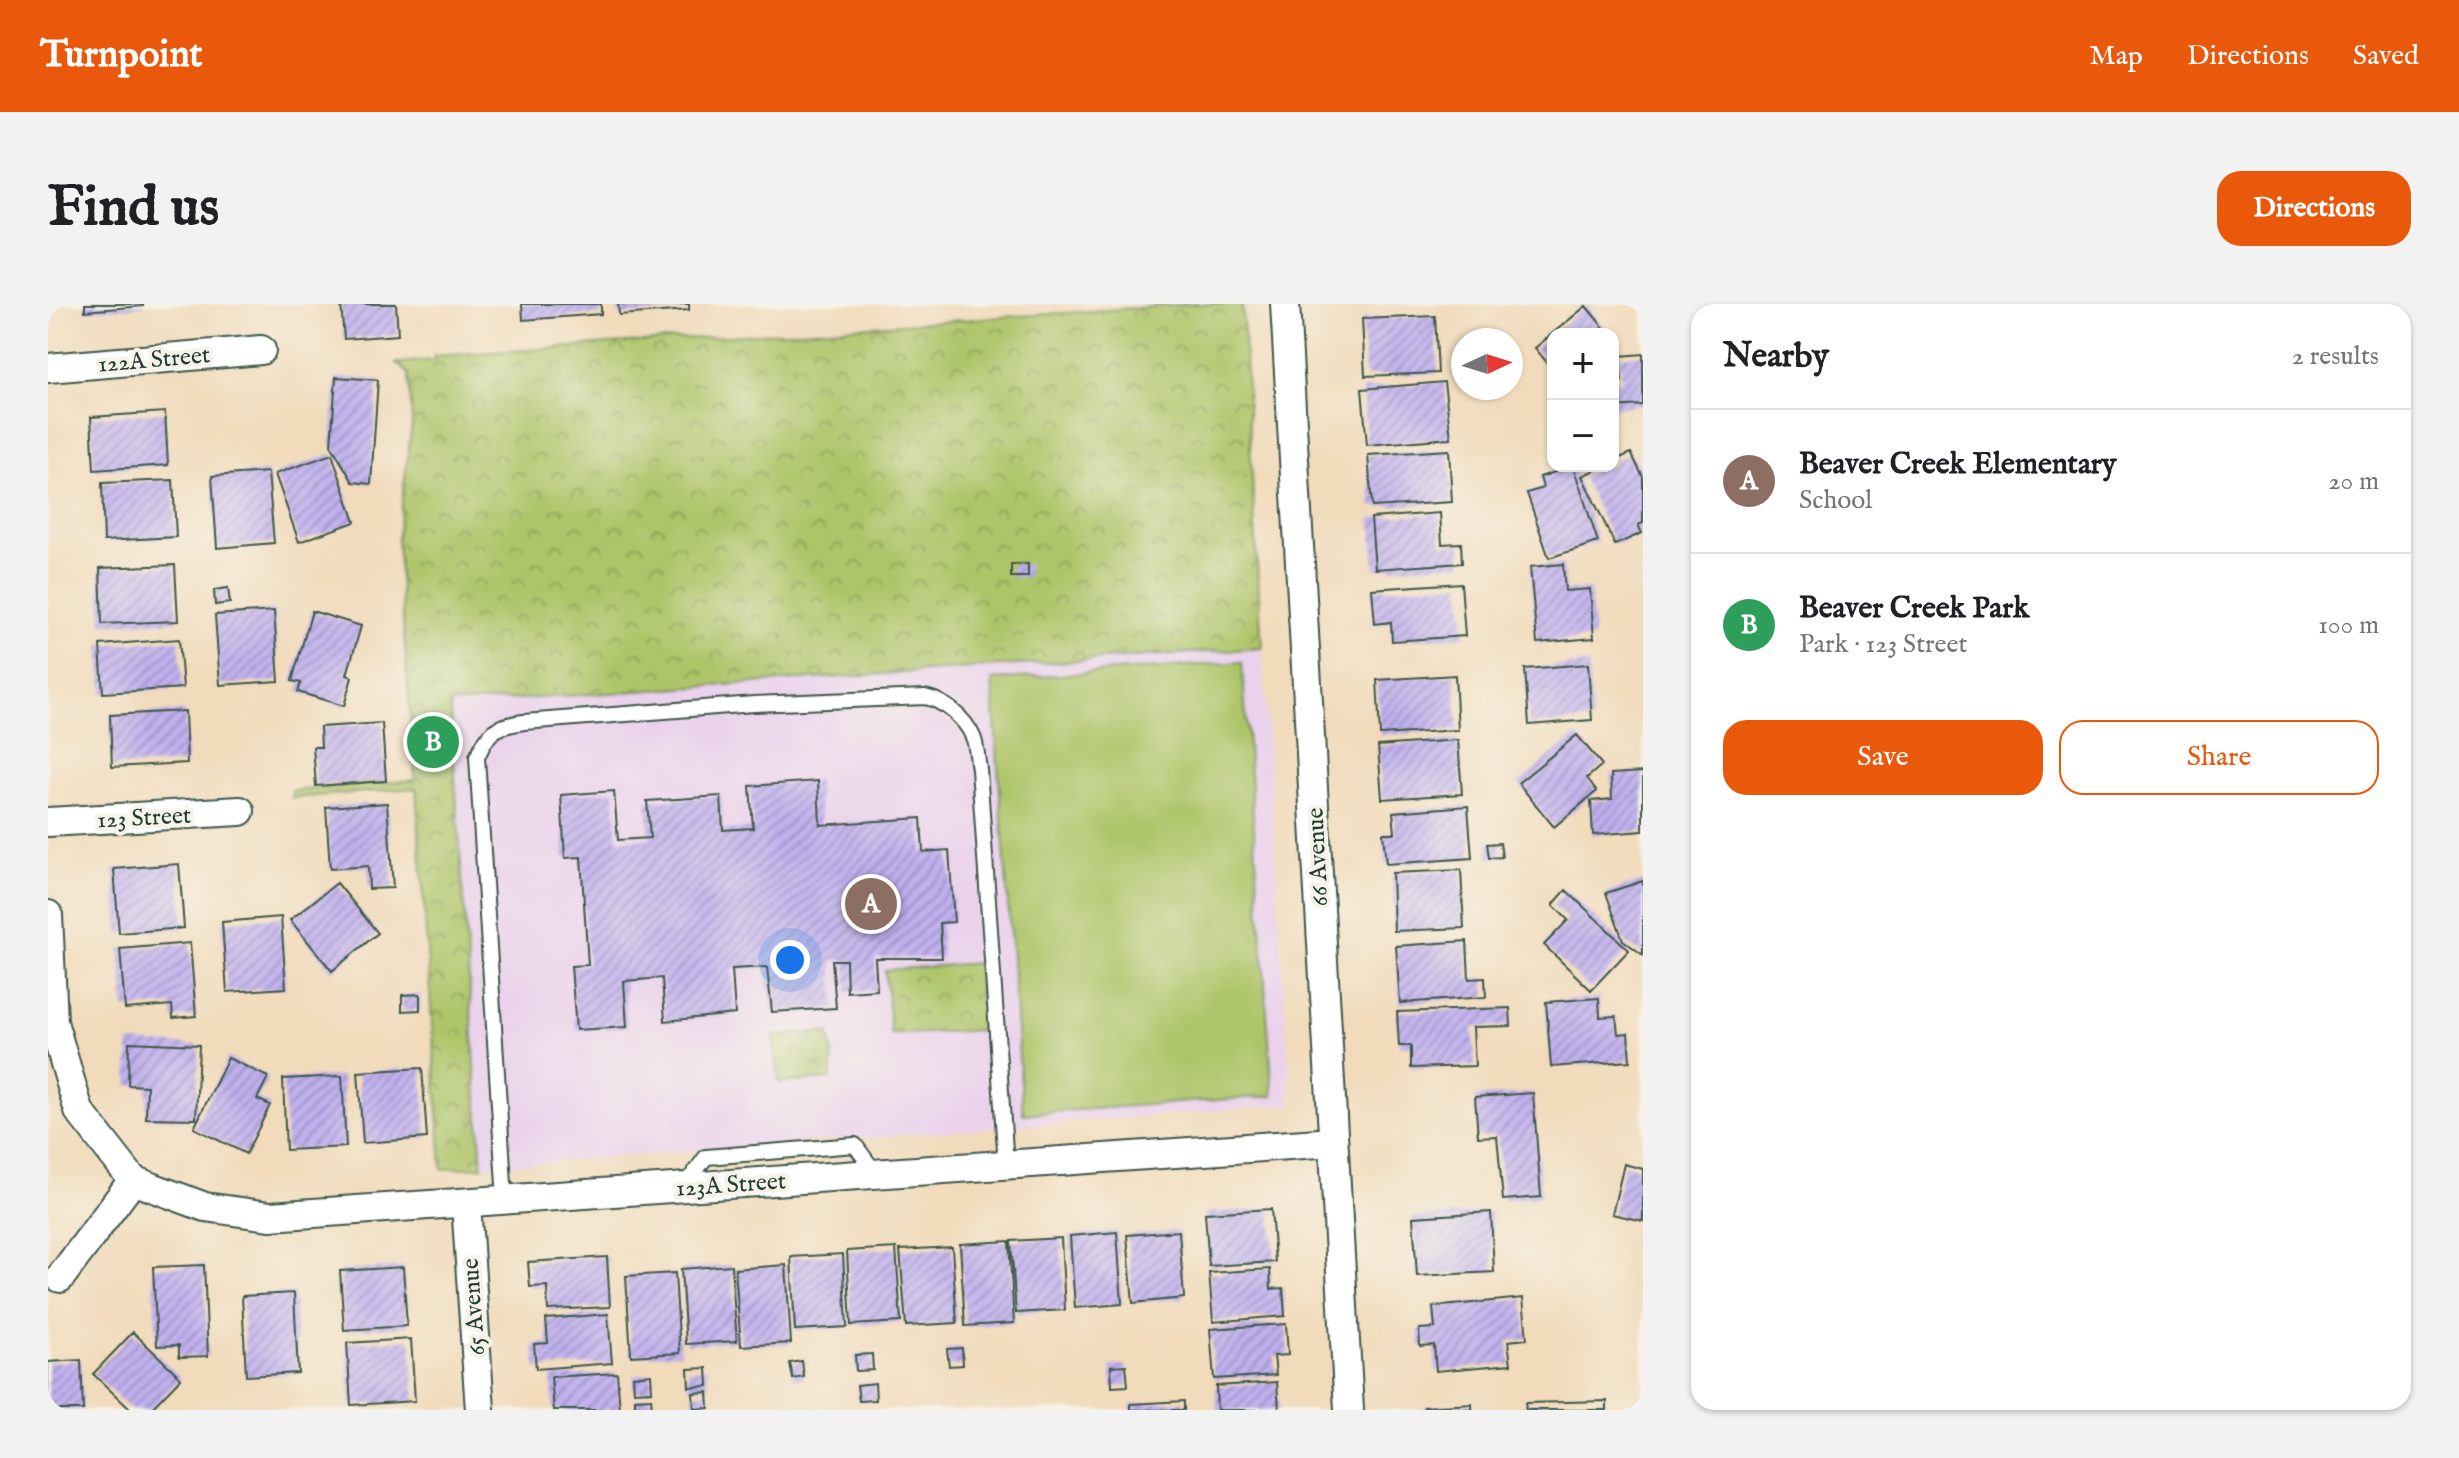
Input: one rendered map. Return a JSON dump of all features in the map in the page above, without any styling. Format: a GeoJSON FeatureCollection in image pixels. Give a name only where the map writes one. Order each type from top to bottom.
{"type":"FeatureCollection","features":[{"type":"Feature","properties":{"kind":"street","name":"66 Avenue"},"geometry":{"type":"LineString","coordinates":[[1285,304],[1349,1410]]}},
{"type":"Feature","properties":{"kind":"street","name":"122A Street"},"geometry":{"type":"LineString","coordinates":[[48,368],[261,350]]}},
{"type":"Feature","properties":{"kind":"street","name":"123 Street"},"geometry":{"type":"LineString","coordinates":[[48,822],[240,811]]}},
{"type":"Feature","properties":{"kind":"street"},"geometry":{"type":"LineString","coordinates":[[48,915],[53,1022],[79,1111],[133,1180],[60,1278]]}},
{"type":"Feature","properties":{"kind":"street","name":"123A Street"},"geometry":{"type":"LineString","coordinates":[[133,1180],[205,1207],[270,1216],[1333,1142]]}},
{"type":"Feature","properties":{"kind":"street","name":"65 Avenue"},"geometry":{"type":"LineString","coordinates":[[466,1203],[480,1410]]}},
{"type":"Feature","properties":{"kind":"lane"},"geometry":{"type":"LineString","coordinates":[[505,1200],[477,757],[485,738],[500,725],[739,705],[925,697],[940,700],[974,737],[979,769],[1006,1165]]}},
{"type":"Feature","properties":{"kind":"shaded area"},"geometry":{"type":"Polygon","coordinates":[[[1262,648],[1291,1105],[482,1167],[450,704],[1262,648]]]}},
{"type":"Feature","properties":{"kind":"green space"},"geometry":{"type":"Polygon","coordinates":[[[1193,304],[1242,304],[1262,648],[450,704],[482,1167],[442,1169],[416,788],[292,798],[292,791],[415,780],[397,540],[412,424],[409,374],[396,363],[434,360],[434,356],[1193,304]]]}},
{"type":"Feature","properties":{"kind":"green space"},"geometry":{"type":"Polygon","coordinates":[[[1242,662],[1273,1096],[1023,1114],[992,680],[1242,662]]]}},
{"type":"Feature","properties":{"kind":"green space"},"geometry":{"type":"Polygon","coordinates":[[[977,963],[983,1030],[891,1035],[885,970],[977,963]]]}},
{"type":"Feature","properties":{"kind":"green space"},"geometry":{"type":"Polygon","coordinates":[[[828,1032],[833,1054],[831,1079],[779,1083],[773,1036],[828,1032]]]}},
{"type":"Feature","properties":{"kind":"building"},"geometry":{"type":"Polygon","coordinates":[[[85,304],[143,304],[143,306],[85,311],[85,304]]]}},
{"type":"Feature","properties":{"kind":"building"},"geometry":{"type":"Polygon","coordinates":[[[341,304],[396,304],[398,335],[344,339],[341,304]]]}},
{"type":"Feature","properties":{"kind":"building"},"geometry":{"type":"Polygon","coordinates":[[[522,304],[601,304],[601,314],[523,320],[522,304]]]}},
{"type":"Feature","properties":{"kind":"building"},"geometry":{"type":"Polygon","coordinates":[[[618,304],[689,304],[689,310],[619,315],[618,304]]]}},
{"type":"Feature","properties":{"kind":"building"},"geometry":{"type":"Polygon","coordinates":[[[1586,306],[1604,328],[1559,328],[1586,306]]]}},
{"type":"Feature","properties":{"kind":"building"},"geometry":{"type":"Polygon","coordinates":[[[1435,316],[1438,373],[1365,376],[1362,319],[1435,316]]]}},
{"type":"Feature","properties":{"kind":"building"},"geometry":{"type":"Polygon","coordinates":[[[1547,338],[1547,363],[1535,348],[1547,338]]]}},
{"type":"Feature","properties":{"kind":"building"},"geometry":{"type":"Polygon","coordinates":[[[1643,354],[1643,405],[1619,407],[1619,381],[1622,381],[1620,356],[1643,354]]]}},
{"type":"Feature","properties":{"kind":"building"},"geometry":{"type":"Polygon","coordinates":[[[336,377],[378,380],[371,484],[353,482],[331,445],[336,377]]]}},
{"type":"Feature","properties":{"kind":"building"},"geometry":{"type":"Polygon","coordinates":[[[1444,382],[1451,438],[1367,445],[1362,389],[1444,382]]]}},
{"type":"Feature","properties":{"kind":"building"},"geometry":{"type":"Polygon","coordinates":[[[165,412],[168,465],[94,470],[91,417],[165,412]]]}},
{"type":"Feature","properties":{"kind":"building"},"geometry":{"type":"Polygon","coordinates":[[[1449,450],[1452,502],[1372,507],[1368,455],[1449,450]]]}},
{"type":"Feature","properties":{"kind":"building"},"geometry":{"type":"Polygon","coordinates":[[[1631,453],[1643,477],[1643,523],[1638,525],[1642,533],[1615,545],[1582,476],[1590,472],[1619,472],[1619,458],[1631,453]]]}},
{"type":"Feature","properties":{"kind":"building"},"geometry":{"type":"Polygon","coordinates":[[[332,454],[355,522],[299,542],[275,474],[332,454]]]}},
{"type":"Feature","properties":{"kind":"building"},"geometry":{"type":"Polygon","coordinates":[[[268,472],[274,543],[217,548],[212,476],[268,472]]]}},
{"type":"Feature","properties":{"kind":"building"},"geometry":{"type":"Polygon","coordinates":[[[1555,472],[1575,472],[1598,542],[1549,558],[1527,493],[1543,488],[1540,477],[1555,472]]]}},
{"type":"Feature","properties":{"kind":"building"},"geometry":{"type":"Polygon","coordinates":[[[173,480],[176,537],[104,541],[102,483],[173,480]]]}},
{"type":"Feature","properties":{"kind":"building"},"geometry":{"type":"Polygon","coordinates":[[[1440,513],[1442,544],[1461,543],[1462,563],[1375,569],[1371,518],[1440,513]]]}},
{"type":"Feature","properties":{"kind":"building"},"geometry":{"type":"Polygon","coordinates":[[[1028,564],[1028,577],[1011,577],[1011,565],[1028,564]]]}},
{"type":"Feature","properties":{"kind":"building"},"geometry":{"type":"Polygon","coordinates":[[[1563,564],[1565,591],[1590,589],[1594,638],[1537,643],[1530,567],[1563,564]]]}},
{"type":"Feature","properties":{"kind":"building"},"geometry":{"type":"Polygon","coordinates":[[[175,565],[178,621],[102,624],[100,568],[175,565]]]}},
{"type":"Feature","properties":{"kind":"building"},"geometry":{"type":"Polygon","coordinates":[[[1461,583],[1465,636],[1392,641],[1391,622],[1375,624],[1372,589],[1461,583]]]}},
{"type":"Feature","properties":{"kind":"building"},"geometry":{"type":"Polygon","coordinates":[[[228,588],[230,603],[215,605],[214,590],[228,588]]]}},
{"type":"Feature","properties":{"kind":"building"},"geometry":{"type":"Polygon","coordinates":[[[274,611],[279,681],[220,685],[215,615],[274,611]]]}},
{"type":"Feature","properties":{"kind":"building"},"geometry":{"type":"Polygon","coordinates":[[[312,611],[361,626],[347,675],[352,677],[344,706],[298,692],[301,683],[292,681],[312,611]]]}},
{"type":"Feature","properties":{"kind":"building"},"geometry":{"type":"Polygon","coordinates":[[[179,639],[183,688],[103,693],[100,645],[179,639]]]}},
{"type":"Feature","properties":{"kind":"building"},"geometry":{"type":"Polygon","coordinates":[[[1588,664],[1592,720],[1529,725],[1525,669],[1588,664]]]}},
{"type":"Feature","properties":{"kind":"building"},"geometry":{"type":"Polygon","coordinates":[[[1455,675],[1458,730],[1380,735],[1377,680],[1455,675]]]}},
{"type":"Feature","properties":{"kind":"building"},"geometry":{"type":"Polygon","coordinates":[[[185,711],[187,763],[112,767],[110,715],[185,711]]]}},
{"type":"Feature","properties":{"kind":"building"},"geometry":{"type":"Polygon","coordinates":[[[382,723],[386,781],[316,786],[313,747],[321,747],[320,727],[382,723]]]}},
{"type":"Feature","properties":{"kind":"building"},"geometry":{"type":"Polygon","coordinates":[[[1577,735],[1602,765],[1587,778],[1597,791],[1554,827],[1518,783],[1577,735]]]}},
{"type":"Feature","properties":{"kind":"building"},"geometry":{"type":"Polygon","coordinates":[[[1458,740],[1462,794],[1382,799],[1378,746],[1458,740]]]}},
{"type":"Feature","properties":{"kind":"building"},"geometry":{"type":"Polygon","coordinates":[[[1643,772],[1643,831],[1593,835],[1591,801],[1612,799],[1611,774],[1643,772]]]}},
{"type":"Feature","properties":{"kind":"building"},"geometry":{"type":"Polygon","coordinates":[[[818,781],[820,825],[921,818],[923,852],[949,850],[954,922],[940,923],[942,958],[875,958],[877,990],[847,992],[846,960],[832,960],[836,1008],[772,1012],[767,967],[732,969],[735,1014],[665,1021],[662,978],[624,981],[627,1027],[576,1030],[571,966],[588,965],[581,857],[565,858],[561,795],[614,791],[618,840],[650,838],[647,801],[721,796],[723,830],[753,828],[750,786],[818,781]]]}},
{"type":"Feature","properties":{"kind":"building"},"geometry":{"type":"Polygon","coordinates":[[[387,803],[393,888],[369,889],[368,866],[330,869],[326,807],[387,803]]]}},
{"type":"Feature","properties":{"kind":"building"},"geometry":{"type":"Polygon","coordinates":[[[1468,806],[1472,858],[1386,864],[1383,833],[1395,833],[1393,812],[1468,806]]]}},
{"type":"Feature","properties":{"kind":"building"},"geometry":{"type":"Polygon","coordinates":[[[1500,843],[1502,857],[1489,858],[1487,844],[1500,843]]]}},
{"type":"Feature","properties":{"kind":"building"},"geometry":{"type":"Polygon","coordinates":[[[179,864],[184,928],[119,933],[114,869],[179,864]]]}},
{"type":"Feature","properties":{"kind":"building"},"geometry":{"type":"Polygon","coordinates":[[[1461,870],[1464,928],[1394,931],[1392,873],[1461,870]]]}},
{"type":"Feature","properties":{"kind":"building"},"geometry":{"type":"Polygon","coordinates":[[[1643,881],[1643,955],[1623,940],[1606,893],[1643,881]]]}},
{"type":"Feature","properties":{"kind":"building"},"geometry":{"type":"Polygon","coordinates":[[[337,883],[378,933],[332,971],[290,920],[337,883]]]}},
{"type":"Feature","properties":{"kind":"building"},"geometry":{"type":"Polygon","coordinates":[[[1566,890],[1629,950],[1591,990],[1544,945],[1568,920],[1553,905],[1566,890]]]}},
{"type":"Feature","properties":{"kind":"building"},"geometry":{"type":"Polygon","coordinates":[[[281,917],[286,988],[227,992],[222,922],[281,917]]]}},
{"type":"Feature","properties":{"kind":"building"},"geometry":{"type":"Polygon","coordinates":[[[1467,941],[1469,979],[1485,978],[1486,997],[1400,1003],[1396,946],[1467,941]]]}},
{"type":"Feature","properties":{"kind":"building"},"geometry":{"type":"Polygon","coordinates":[[[190,943],[196,1016],[173,1018],[172,1005],[125,1009],[120,949],[190,943]]]}},
{"type":"Feature","properties":{"kind":"building"},"geometry":{"type":"Polygon","coordinates":[[[420,994],[420,1010],[402,1011],[402,995],[420,994]]]}},
{"type":"Feature","properties":{"kind":"building"},"geometry":{"type":"Polygon","coordinates":[[[1599,998],[1600,1017],[1616,1016],[1618,1034],[1628,1033],[1630,1061],[1551,1067],[1546,1002],[1599,998]]]}},
{"type":"Feature","properties":{"kind":"building"},"geometry":{"type":"Polygon","coordinates":[[[1510,1008],[1511,1026],[1473,1027],[1475,1066],[1411,1068],[1411,1046],[1399,1046],[1397,1012],[1510,1008]]]}},
{"type":"Feature","properties":{"kind":"building"},"geometry":{"type":"Polygon","coordinates":[[[129,1042],[199,1045],[196,1119],[146,1118],[147,1086],[128,1085],[129,1042]]]}},
{"type":"Feature","properties":{"kind":"building"},"geometry":{"type":"Polygon","coordinates":[[[228,1058],[268,1077],[257,1099],[270,1105],[246,1154],[194,1128],[228,1058]]]}},
{"type":"Feature","properties":{"kind":"building"},"geometry":{"type":"Polygon","coordinates":[[[422,1068],[427,1138],[363,1143],[358,1072],[422,1068]]]}},
{"type":"Feature","properties":{"kind":"building"},"geometry":{"type":"Polygon","coordinates":[[[342,1076],[346,1147],[286,1150],[283,1079],[342,1076]]]}},
{"type":"Feature","properties":{"kind":"building"},"geometry":{"type":"Polygon","coordinates":[[[1533,1093],[1541,1197],[1503,1200],[1497,1136],[1478,1137],[1475,1097],[1533,1093]]]}},
{"type":"Feature","properties":{"kind":"building"},"geometry":{"type":"Polygon","coordinates":[[[1624,1164],[1643,1169],[1643,1221],[1612,1214],[1624,1164]]]}},
{"type":"Feature","properties":{"kind":"building"},"geometry":{"type":"Polygon","coordinates":[[[1271,1209],[1275,1262],[1209,1266],[1205,1213],[1271,1209]]]}},
{"type":"Feature","properties":{"kind":"building"},"geometry":{"type":"Polygon","coordinates":[[[1491,1212],[1494,1272],[1417,1276],[1413,1217],[1491,1212]]]}},
{"type":"Feature","properties":{"kind":"building"},"geometry":{"type":"Polygon","coordinates":[[[1179,1231],[1184,1298],[1133,1303],[1127,1235],[1179,1231]]]}},
{"type":"Feature","properties":{"kind":"building"},"geometry":{"type":"Polygon","coordinates":[[[1117,1232],[1122,1304],[1075,1308],[1070,1236],[1117,1232]]]}},
{"type":"Feature","properties":{"kind":"building"},"geometry":{"type":"Polygon","coordinates":[[[1061,1238],[1065,1310],[1016,1313],[1011,1241],[1061,1238]]]}},
{"type":"Feature","properties":{"kind":"building"},"geometry":{"type":"Polygon","coordinates":[[[1009,1241],[1014,1323],[965,1326],[960,1244],[1009,1241]]]}},
{"type":"Feature","properties":{"kind":"building"},"geometry":{"type":"Polygon","coordinates":[[[952,1247],[957,1323],[906,1326],[900,1250],[952,1247]]]}},
{"type":"Feature","properties":{"kind":"building"},"geometry":{"type":"Polygon","coordinates":[[[896,1248],[901,1322],[851,1325],[847,1251],[896,1248]]]}},
{"type":"Feature","properties":{"kind":"building"},"geometry":{"type":"Polygon","coordinates":[[[843,1254],[847,1327],[795,1330],[791,1257],[843,1254]]]}},
{"type":"Feature","properties":{"kind":"building"},"geometry":{"type":"Polygon","coordinates":[[[607,1257],[610,1307],[548,1310],[547,1286],[530,1287],[528,1262],[607,1257]]]}},
{"type":"Feature","properties":{"kind":"building"},"geometry":{"type":"Polygon","coordinates":[[[204,1265],[208,1356],[179,1357],[179,1345],[157,1346],[153,1267],[204,1265]]]}},
{"type":"Feature","properties":{"kind":"building"},"geometry":{"type":"Polygon","coordinates":[[[731,1265],[737,1341],[686,1344],[681,1269],[731,1265]]]}},
{"type":"Feature","properties":{"kind":"building"},"geometry":{"type":"Polygon","coordinates":[[[786,1265],[791,1343],[741,1346],[735,1269],[786,1265]]]}},
{"type":"Feature","properties":{"kind":"building"},"geometry":{"type":"Polygon","coordinates":[[[403,1267],[407,1326],[344,1330],[340,1271],[403,1267]]]}},
{"type":"Feature","properties":{"kind":"building"},"geometry":{"type":"Polygon","coordinates":[[[1270,1269],[1271,1289],[1283,1288],[1285,1316],[1213,1322],[1209,1273],[1270,1269]]]}},
{"type":"Feature","properties":{"kind":"building"},"geometry":{"type":"Polygon","coordinates":[[[675,1273],[680,1353],[631,1356],[626,1276],[675,1273]]]}},
{"type":"Feature","properties":{"kind":"building"},"geometry":{"type":"Polygon","coordinates":[[[294,1293],[298,1373],[246,1376],[242,1296],[294,1293]]]}},
{"type":"Feature","properties":{"kind":"building"},"geometry":{"type":"Polygon","coordinates":[[[1523,1298],[1527,1339],[1508,1341],[1511,1364],[1436,1371],[1434,1345],[1420,1346],[1419,1329],[1435,1328],[1433,1307],[1523,1298]]]}},
{"type":"Feature","properties":{"kind":"building"},"geometry":{"type":"Polygon","coordinates":[[[608,1314],[612,1363],[536,1369],[534,1344],[548,1343],[546,1319],[608,1314]]]}},
{"type":"Feature","properties":{"kind":"building"},"geometry":{"type":"Polygon","coordinates":[[[1286,1324],[1288,1355],[1274,1356],[1276,1375],[1214,1379],[1210,1329],[1286,1324]]]}},
{"type":"Feature","properties":{"kind":"building"},"geometry":{"type":"Polygon","coordinates":[[[133,1332],[181,1378],[150,1410],[131,1410],[93,1374],[133,1332]]]}},
{"type":"Feature","properties":{"kind":"building"},"geometry":{"type":"Polygon","coordinates":[[[411,1339],[415,1401],[351,1405],[347,1343],[411,1339]]]}},
{"type":"Feature","properties":{"kind":"building"},"geometry":{"type":"Polygon","coordinates":[[[962,1348],[963,1365],[949,1366],[947,1349],[962,1348]]]}},
{"type":"Feature","properties":{"kind":"building"},"geometry":{"type":"Polygon","coordinates":[[[872,1354],[873,1370],[856,1371],[855,1355],[872,1354]]]}},
{"type":"Feature","properties":{"kind":"building"},"geometry":{"type":"Polygon","coordinates":[[[81,1360],[83,1410],[48,1410],[48,1362],[81,1360]]]}},
{"type":"Feature","properties":{"kind":"building"},"geometry":{"type":"Polygon","coordinates":[[[802,1361],[804,1377],[793,1379],[790,1363],[802,1361]]]}},
{"type":"Feature","properties":{"kind":"building"},"geometry":{"type":"Polygon","coordinates":[[[1126,1365],[1128,1386],[1112,1387],[1111,1366],[1126,1365]]]}},
{"type":"Feature","properties":{"kind":"building"},"geometry":{"type":"Polygon","coordinates":[[[707,1368],[708,1386],[689,1387],[688,1369],[707,1368]]]}},
{"type":"Feature","properties":{"kind":"building"},"geometry":{"type":"Polygon","coordinates":[[[617,1373],[620,1410],[554,1410],[551,1377],[617,1373]]]}},
{"type":"Feature","properties":{"kind":"building"},"geometry":{"type":"Polygon","coordinates":[[[651,1374],[652,1391],[634,1392],[633,1376],[651,1374]]]}},
{"type":"Feature","properties":{"kind":"building"},"geometry":{"type":"Polygon","coordinates":[[[1277,1382],[1279,1410],[1217,1410],[1216,1386],[1277,1382]]]}},
{"type":"Feature","properties":{"kind":"building"},"geometry":{"type":"Polygon","coordinates":[[[875,1383],[876,1400],[859,1401],[857,1385],[875,1383]]]}},
{"type":"Feature","properties":{"kind":"building"},"geometry":{"type":"Polygon","coordinates":[[[708,1392],[709,1408],[694,1409],[693,1393],[708,1392]]]}},
{"type":"Feature","properties":{"kind":"building"},"geometry":{"type":"Polygon","coordinates":[[[651,1398],[652,1410],[635,1410],[635,1399],[651,1398]]]}},
{"type":"Feature","properties":{"kind":"building"},"geometry":{"type":"Polygon","coordinates":[[[1184,1401],[1184,1410],[1131,1410],[1131,1404],[1184,1401]]]}},
{"type":"Feature","properties":{"kind":"building"},"geometry":{"type":"Polygon","coordinates":[[[1607,1401],[1607,1410],[1526,1410],[1525,1403],[1607,1401]]]}},
{"type":"Feature","properties":{"kind":"building"},"geometry":{"type":"Polygon","coordinates":[[[1472,1404],[1472,1410],[1425,1410],[1424,1407],[1472,1404]]]}},
{"type":"Feature","properties":{"kind":"place","name":"Beaver Creek Park"},"geometry":{"type":"Point","coordinates":[433,742]}},
{"type":"Feature","properties":{"kind":"place","name":"Beaver Creek Elementary"},"geometry":{"type":"Point","coordinates":[871,904]}}]}
